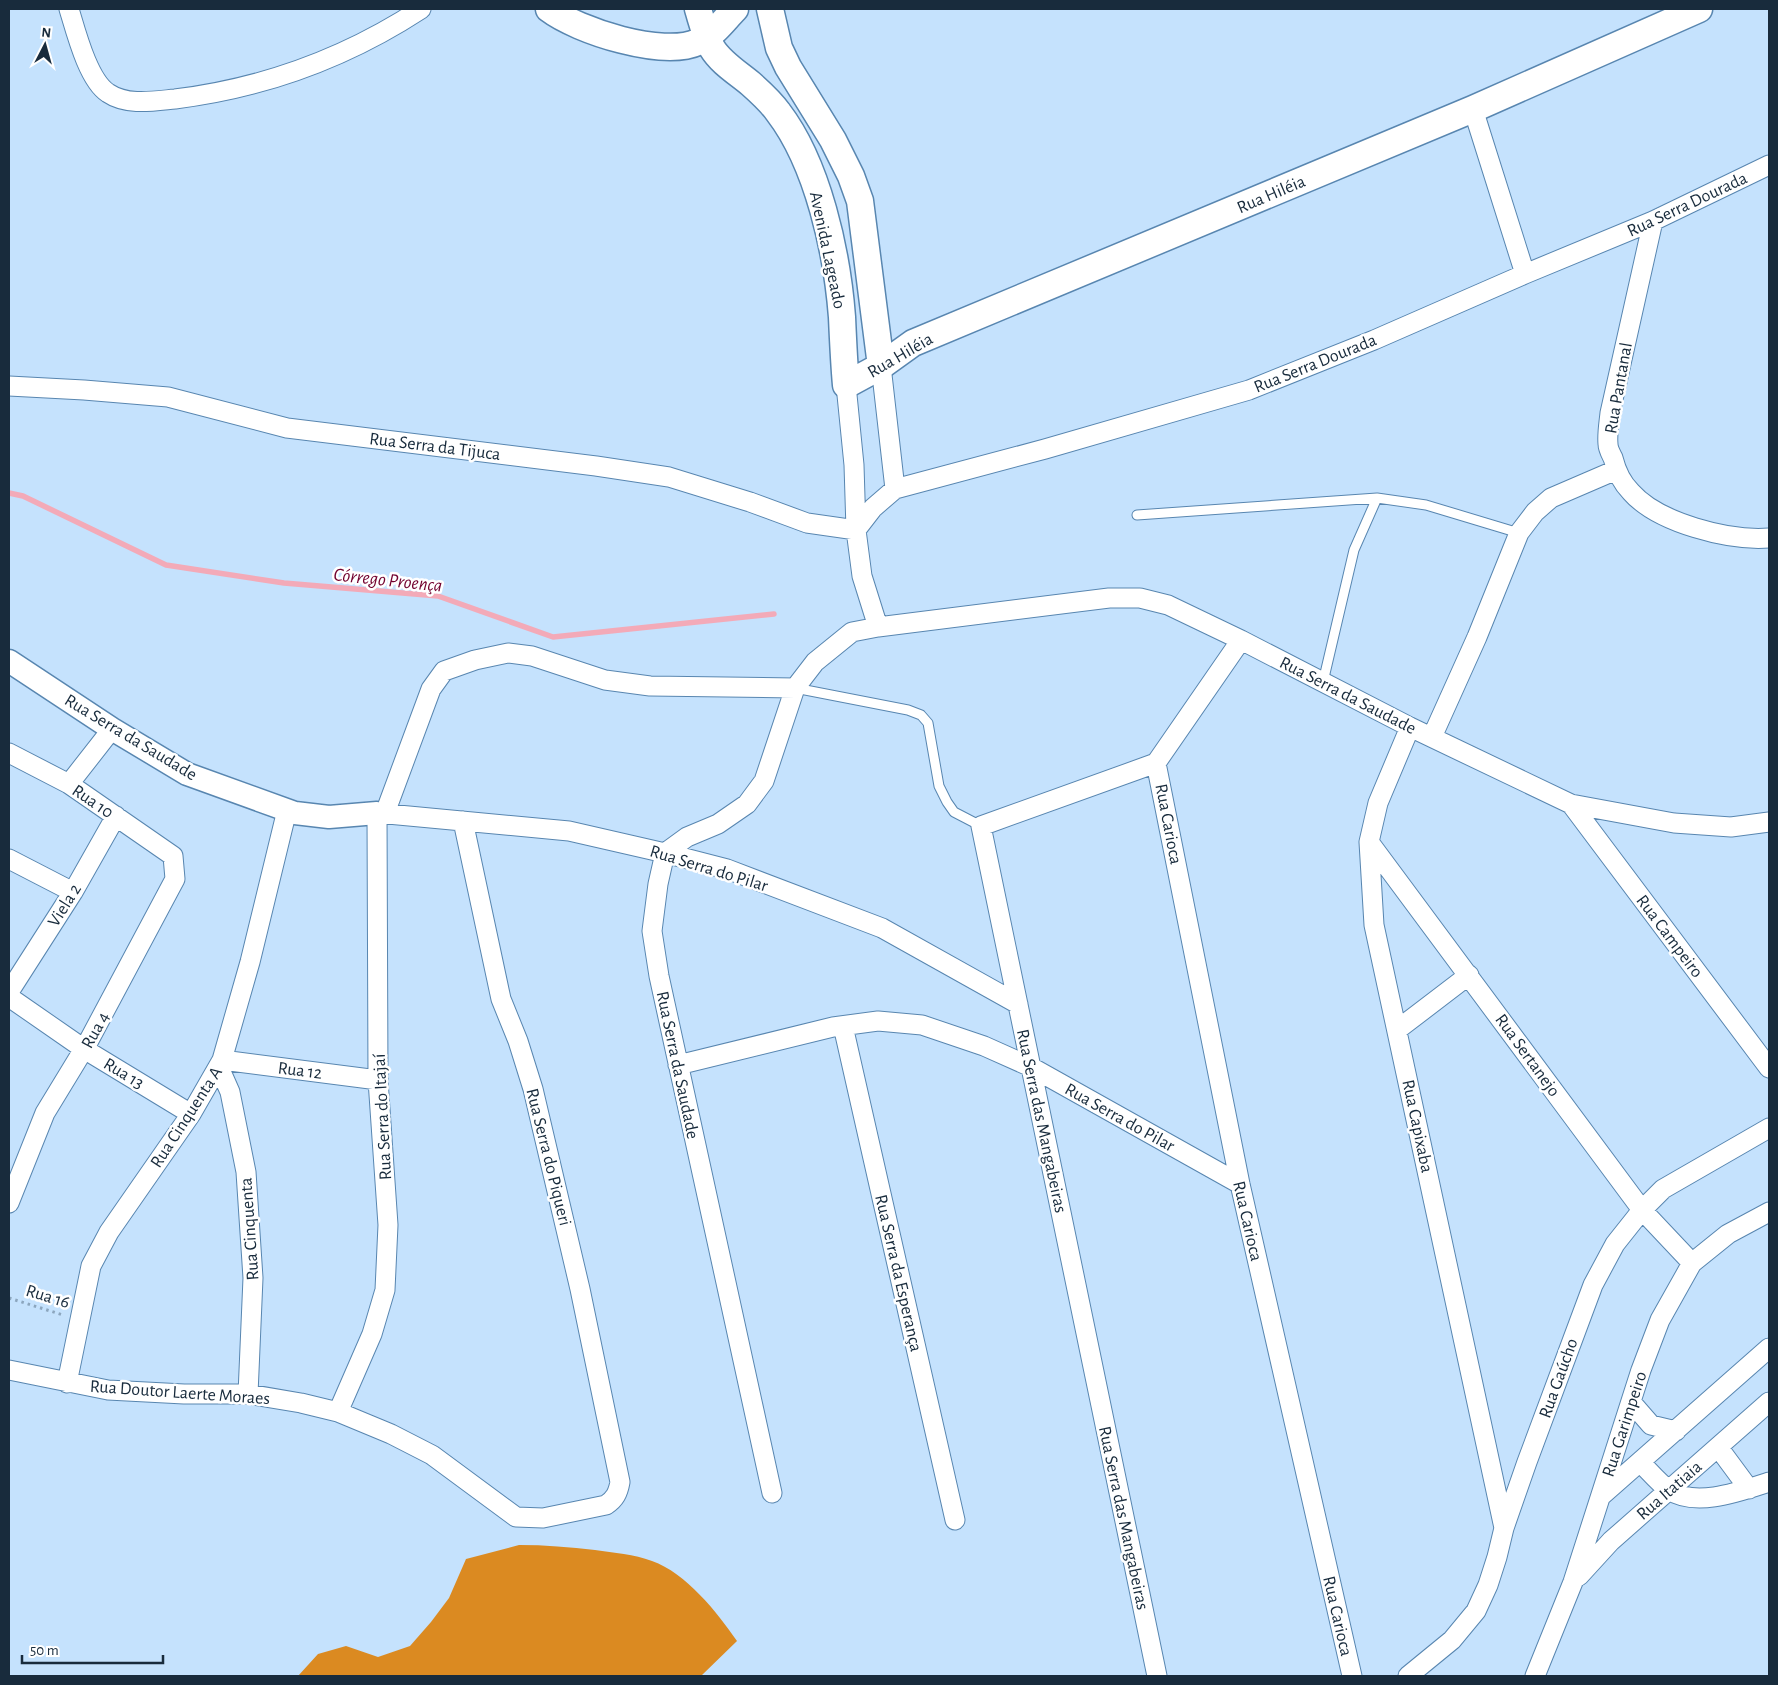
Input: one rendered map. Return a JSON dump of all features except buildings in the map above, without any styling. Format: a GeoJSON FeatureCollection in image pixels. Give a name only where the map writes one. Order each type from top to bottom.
{"type":"FeatureCollection","features":[{"type":"Feature","properties":{"kind":"main road"},"geometry":{"type":"LineString","coordinates":[[548,9],[591,31],[662,47],[678,47],[696,43],[707,38],[735,9]]}},
{"type":"Feature","properties":{"kind":"main road","name":"Avenida Lageado"},"geometry":{"type":"LineString","coordinates":[[698,9],[707,38],[720,58],[752,85],[777,111],[792,134],[820,196],[836,271],[846,386]]}},
{"type":"Feature","properties":{"kind":"main road","name":"Avenida Lageado"},"geometry":{"type":"LineString","coordinates":[[770,9],[779,48],[833,140],[851,176],[860,201],[880,366]]}},
{"type":"Feature","properties":{"kind":"main road","name":"Rua Hiléia"},"geometry":{"type":"LineString","coordinates":[[846,386],[914,343],[1473,109],[1700,9]]}},
{"type":"Feature","properties":{"kind":"street"},"geometry":{"type":"LineString","coordinates":[[70,9],[76,32],[96,81],[101,88],[117,98],[136,101],[201,96],[264,82],[295,72],[366,42],[421,9]]}},
{"type":"Feature","properties":{"kind":"street"},"geometry":{"type":"LineString","coordinates":[[1473,109],[1525,274]]}},
{"type":"Feature","properties":{"kind":"street","name":"Rua Serra Dourada"},"geometry":{"type":"LineString","coordinates":[[856,530],[873,508],[895,489],[1045,449],[1249,390],[1374,340],[1653,220],[1769,165]]}},
{"type":"Feature","properties":{"kind":"street","name":"Rua Pantanal"},"geometry":{"type":"LineString","coordinates":[[1653,220],[1610,413],[1608,444],[1616,470],[1631,492],[1671,520],[1713,533],[1752,539],[1769,538]]}},
{"type":"Feature","properties":{"kind":"street","name":"Avenida Lageado"},"geometry":{"type":"LineString","coordinates":[[880,366],[895,489]]}},
{"type":"Feature","properties":{"kind":"street","name":"Rua Serra da Tijuca"},"geometry":{"type":"LineString","coordinates":[[9,386],[168,397],[287,428],[596,466],[670,477],[750,502],[807,523],[856,530]]}},
{"type":"Feature","properties":{"kind":"street","name":"Avenida Lageado"},"geometry":{"type":"LineString","coordinates":[[846,386],[854,465],[856,530]]}},
{"type":"Feature","properties":{"kind":"street"},"geometry":{"type":"LineString","coordinates":[[1432,737],[1477,637],[1519,533],[1535,512],[1551,498],[1616,470]]}},
{"type":"Feature","properties":{"kind":"street"},"geometry":{"type":"LineString","coordinates":[[665,853],[687,837],[718,824],[747,804],[764,781],[795,688],[815,662],[852,632],[878,627],[862,576],[856,530]]}},
{"type":"Feature","properties":{"kind":"street","name":"Rua Serra da Saudade"},"geometry":{"type":"LineString","coordinates":[[878,627],[1109,598],[1140,598],[1168,605],[1241,640],[1410,728],[1571,804],[1674,823],[1731,827],[1769,822]]}},
{"type":"Feature","properties":{"kind":"street"},"geometry":{"type":"LineString","coordinates":[[981,826],[1156,763],[1241,640]]}},
{"type":"Feature","properties":{"kind":"street"},"geometry":{"type":"LineString","coordinates":[[381,813],[431,689],[444,670],[475,660],[508,653],[532,656],[605,680],[650,686],[795,688]]}},
{"type":"Feature","properties":{"kind":"street","name":"Rua Serra da Saudade"},"geometry":{"type":"LineString","coordinates":[[9,661],[187,774],[295,813],[329,817],[381,813]]}},
{"type":"Feature","properties":{"kind":"street"},"geometry":{"type":"LineString","coordinates":[[70,784],[112,728]]}},
{"type":"Feature","properties":{"kind":"street","name":"Rua Capixaba"},"geometry":{"type":"LineString","coordinates":[[1410,728],[1378,803],[1369,842],[1374,925],[1504,1528]]}},
{"type":"Feature","properties":{"kind":"street","name":"Rua 10"},"geometry":{"type":"LineString","coordinates":[[9,753],[70,784],[173,856]]}},
{"type":"Feature","properties":{"kind":"street","name":"Rua Carioca"},"geometry":{"type":"LineString","coordinates":[[1156,763],[1240,1184],[1352,1676]]}},
{"type":"Feature","properties":{"kind":"street","name":"Rua Campeiro"},"geometry":{"type":"LineString","coordinates":[[1571,804],[1769,1068]]}},
{"type":"Feature","properties":{"kind":"street","name":"Rua Cinquenta A"},"geometry":{"type":"LineString","coordinates":[[67,1383],[91,1266],[109,1232],[191,1114],[221,1064],[250,962],[287,810]]}},
{"type":"Feature","properties":{"kind":"street","name":"Rua Serra do Pilar"},"geometry":{"type":"LineString","coordinates":[[381,813],[569,831],[665,853],[727,870],[882,928],[1018,1004]]}},
{"type":"Feature","properties":{"kind":"street","name":"Rua Serra do Itajaí"},"geometry":{"type":"LineString","coordinates":[[338,1412],[372,1334],[385,1290],[388,1225],[378,1080],[381,813]]}},
{"type":"Feature","properties":{"kind":"street","name":"Viela 2"},"geometry":{"type":"LineString","coordinates":[[9,992],[73,892],[116,816]]}},
{"type":"Feature","properties":{"kind":"street","name":"Rua Serra do Piqueri"},"geometry":{"type":"LineString","coordinates":[[463,821],[501,999],[518,1041],[533,1089],[580,1289],[620,1482],[616,1496]]}},
{"type":"Feature","properties":{"kind":"street","name":"Rua Serra das Mangabeiras"},"geometry":{"type":"LineString","coordinates":[[981,826],[1157,1676]]}},
{"type":"Feature","properties":{"kind":"street","name":"Rua Sertanejo"},"geometry":{"type":"LineString","coordinates":[[1369,842],[1642,1210],[1692,1263]]}},
{"type":"Feature","properties":{"kind":"street","name":"Rua Serra da Saudade"},"geometry":{"type":"LineString","coordinates":[[665,853],[658,884],[652,931],[659,976],[772,1493]]}},
{"type":"Feature","properties":{"kind":"street","name":"Rua 4"},"geometry":{"type":"LineString","coordinates":[[9,1203],[45,1113],[84,1049],[175,879],[173,856]]}},
{"type":"Feature","properties":{"kind":"street"},"geometry":{"type":"LineString","coordinates":[[9,859],[73,892]]}},
{"type":"Feature","properties":{"kind":"street"},"geometry":{"type":"LineString","coordinates":[[1397,1030],[1469,975]]}},
{"type":"Feature","properties":{"kind":"street","name":"Rua 13"},"geometry":{"type":"LineString","coordinates":[[9,997],[84,1049],[191,1114]]}},
{"type":"Feature","properties":{"kind":"street","name":"Rua Serra do Pilar"},"geometry":{"type":"LineString","coordinates":[[678,1065],[844,1026],[878,1021],[922,1025],[984,1046],[1031,1067],[1240,1184]]}},
{"type":"Feature","properties":{"kind":"street","name":"Rua Serra da Esperança"},"geometry":{"type":"LineString","coordinates":[[844,1026],[956,1520]]}},
{"type":"Feature","properties":{"kind":"street","name":"Rua 12"},"geometry":{"type":"LineString","coordinates":[[221,1064],[378,1080]]}},
{"type":"Feature","properties":{"kind":"street","name":"Rua Cinquenta"},"geometry":{"type":"LineString","coordinates":[[221,1064],[230,1092],[246,1172],[253,1278],[248,1394]]}},
{"type":"Feature","properties":{"kind":"street","name":"Rua Gaúcho"},"geometry":{"type":"LineString","coordinates":[[1408,1676],[1452,1640],[1476,1611],[1491,1576],[1504,1528],[1593,1285],[1615,1244],[1642,1210],[1663,1189],[1769,1128]]}},
{"type":"Feature","properties":{"kind":"street","name":"Rua Garimpeiro"},"geometry":{"type":"LineString","coordinates":[[1536,1676],[1573,1582],[1631,1402],[1660,1320],[1692,1263],[1728,1234],[1769,1212]]}},
{"type":"Feature","properties":{"kind":"street"},"geometry":{"type":"LineString","coordinates":[[1602,1496],[1769,1348]]}},
{"type":"Feature","properties":{"kind":"street","name":"Rua Doutor Laerte Moraes"},"geometry":{"type":"LineString","coordinates":[[9,1370],[108,1390],[140,1393],[248,1394],[301,1403],[338,1412],[391,1434],[432,1455],[516,1517],[543,1518],[606,1505],[616,1496]]}},
{"type":"Feature","properties":{"kind":"street"},"geometry":{"type":"LineString","coordinates":[[1631,1402],[1652,1425],[1676,1431]]}},
{"type":"Feature","properties":{"kind":"street","name":"Rua Itatiaia"},"geometry":{"type":"LineString","coordinates":[[1573,1582],[1610,1541],[1769,1402]]}},
{"type":"Feature","properties":{"kind":"street"},"geometry":{"type":"LineString","coordinates":[[1718,1447],[1749,1489]]}},
{"type":"Feature","properties":{"kind":"street"},"geometry":{"type":"LineString","coordinates":[[1641,1463],[1669,1490],[1691,1498],[1707,1498],[1749,1489],[1769,1482]]}},
{"type":"Feature","properties":{"kind":"lane"},"geometry":{"type":"LineString","coordinates":[[1137,515],[1377,498],[1426,506],[1519,533]]}},
{"type":"Feature","properties":{"kind":"lane"},"geometry":{"type":"LineString","coordinates":[[1322,682],[1354,550],[1377,498]]}},
{"type":"Feature","properties":{"kind":"lane"},"geometry":{"type":"LineString","coordinates":[[795,688],[908,710],[920,715],[928,723],[939,786],[947,802],[954,812],[981,826]]}},
{"type":"Feature","properties":{"kind":"path","name":"Rua 16"},"geometry":{"type":"LineString","coordinates":[[9,1298],[79,1320]]}},
{"type":"Feature","properties":{"kind":"shaded area"},"geometry":{"type":"Polygon","coordinates":[[[519,1545],[595,1550],[631,1555],[652,1561],[677,1574],[689,1584],[710,1606],[737,1641],[701,1676],[298,1676],[318,1654],[346,1646],[378,1657],[410,1646],[449,1598],[466,1559],[519,1545]]]}},
{"type":"Feature","properties":{"kind":"waterway","name":"Córrego Proença"},"geometry":{"type":"LineString","coordinates":[[9,493],[23,496],[166,565],[284,583],[438,596],[553,637],[774,614]]}}]}
